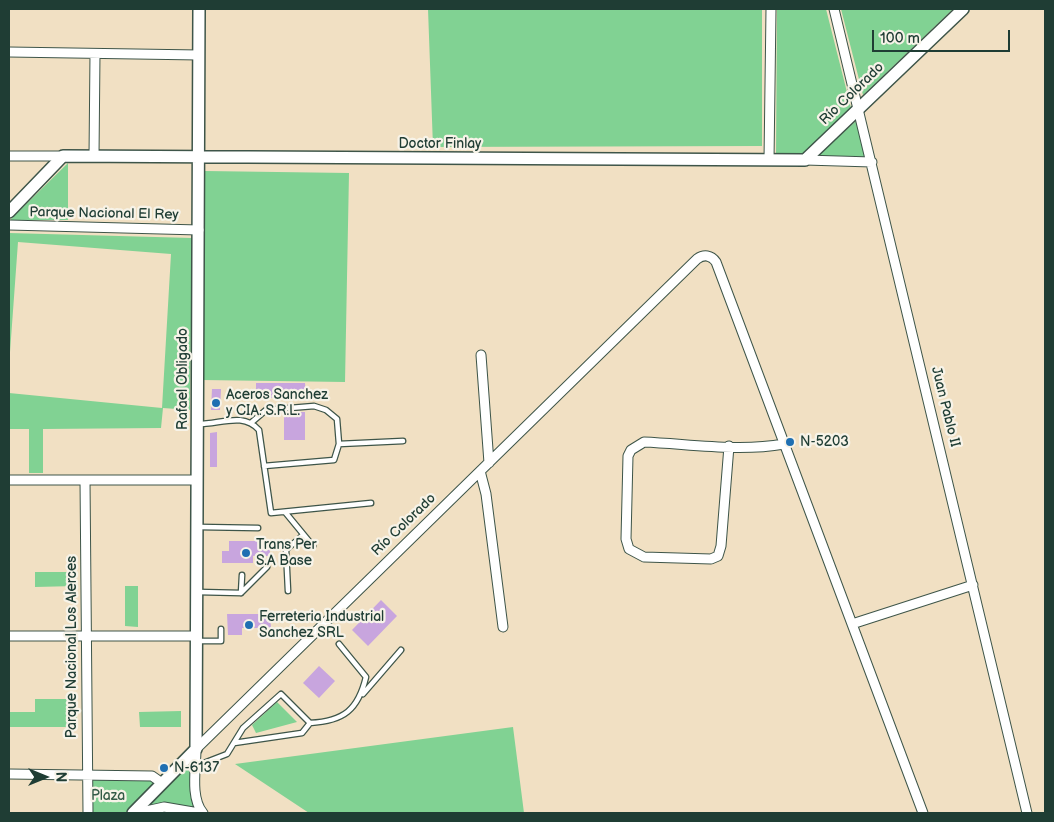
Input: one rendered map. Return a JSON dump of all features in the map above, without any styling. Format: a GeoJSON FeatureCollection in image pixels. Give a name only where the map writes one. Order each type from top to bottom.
{"type":"FeatureCollection","features":[{"type":"Feature","properties":{"kind":"street","name":"Rafael Obligado"},"geometry":{"type":"LineString","coordinates":[[196,749],[200,158],[199,9]]}},
{"type":"Feature","properties":{"kind":"street"},"geometry":{"type":"LineString","coordinates":[[769,160],[771,9]]}},
{"type":"Feature","properties":{"kind":"street","name":"Juan Pablo II"},"geometry":{"type":"LineString","coordinates":[[834,9],[1027,813]]}},
{"type":"Feature","properties":{"kind":"street","name":"Río Colorado"},"geometry":{"type":"LineString","coordinates":[[805,160],[963,9]]}},
{"type":"Feature","properties":{"kind":"street"},"geometry":{"type":"LineString","coordinates":[[9,52],[199,55]]}},
{"type":"Feature","properties":{"kind":"street"},"geometry":{"type":"LineString","coordinates":[[94,156],[95,54]]}},
{"type":"Feature","properties":{"kind":"street","name":"Doctor Finlay"},"geometry":{"type":"LineString","coordinates":[[9,156],[805,160],[872,162]]}},
{"type":"Feature","properties":{"kind":"street"},"geometry":{"type":"LineString","coordinates":[[9,212],[64,156]]}},
{"type":"Feature","properties":{"kind":"street","name":"Parque Nacional El Rey"},"geometry":{"type":"LineString","coordinates":[[9,226],[199,230]]}},
{"type":"Feature","properties":{"kind":"street","name":"Río Colorado"},"geometry":{"type":"LineString","coordinates":[[135,813],[196,749],[697,259],[708,256],[716,262],[784,444]]}},
{"type":"Feature","properties":{"kind":"street"},"geometry":{"type":"LineString","coordinates":[[481,355],[489,462]]}},
{"type":"Feature","properties":{"kind":"street"},"geometry":{"type":"LineString","coordinates":[[729,446],[721,546],[718,556],[711,559],[644,557],[629,549],[626,539],[628,456],[631,450],[644,442],[729,446],[763,448],[784,444],[923,813]]}},
{"type":"Feature","properties":{"kind":"street"},"geometry":{"type":"LineString","coordinates":[[480,472],[486,494],[503,627]]}},
{"type":"Feature","properties":{"kind":"street"},"geometry":{"type":"LineString","coordinates":[[9,480],[198,480]]}},
{"type":"Feature","properties":{"kind":"street","name":"Parque Nacional Los Alerces"},"geometry":{"type":"LineString","coordinates":[[84,480],[86,774],[88,813]]}},
{"type":"Feature","properties":{"kind":"street"},"geometry":{"type":"LineString","coordinates":[[852,624],[973,585]]}},
{"type":"Feature","properties":{"kind":"street"},"geometry":{"type":"LineString","coordinates":[[9,636],[196,638]]}},
{"type":"Feature","properties":{"kind":"street"},"geometry":{"type":"LineString","coordinates":[[196,749],[196,802],[201,813]]}},
{"type":"Feature","properties":{"kind":"street"},"geometry":{"type":"LineString","coordinates":[[9,774],[152,776],[162,783]]}},
{"type":"Feature","properties":{"kind":"street"},"geometry":{"type":"LineString","coordinates":[[135,813],[164,807],[181,808],[201,813]]}},
{"type":"Feature","properties":{"kind":"lane"},"geometry":{"type":"LineString","coordinates":[[252,422],[266,410],[314,406],[326,410],[337,419],[339,444],[334,460],[264,466]]}},
{"type":"Feature","properties":{"kind":"lane"},"geometry":{"type":"LineString","coordinates":[[198,424],[216,424],[242,419],[252,422],[259,430],[270,513],[371,503]]}},
{"type":"Feature","properties":{"kind":"lane"},"geometry":{"type":"LineString","coordinates":[[339,444],[403,442]]}},
{"type":"Feature","properties":{"kind":"lane"},"geometry":{"type":"LineString","coordinates":[[285,512],[313,546]]}},
{"type":"Feature","properties":{"kind":"lane"},"geometry":{"type":"LineString","coordinates":[[197,527],[258,528]]}},
{"type":"Feature","properties":{"kind":"lane"},"geometry":{"type":"LineString","coordinates":[[288,591],[286,550],[303,534]]}},
{"type":"Feature","properties":{"kind":"lane"},"geometry":{"type":"LineString","coordinates":[[197,592],[241,593],[267,567]]}},
{"type":"Feature","properties":{"kind":"lane"},"geometry":{"type":"LineString","coordinates":[[241,593],[242,575]]}},
{"type":"Feature","properties":{"kind":"lane"},"geometry":{"type":"LineString","coordinates":[[196,638],[221,641],[221,629]]}},
{"type":"Feature","properties":{"kind":"lane"},"geometry":{"type":"LineString","coordinates":[[339,644],[366,677],[362,695]]}},
{"type":"Feature","properties":{"kind":"lane"},"geometry":{"type":"LineString","coordinates":[[234,743],[302,733],[310,723],[324,722],[348,713],[401,650]]}},
{"type":"Feature","properties":{"kind":"lane"},"geometry":{"type":"LineString","coordinates":[[196,766],[227,754],[243,728],[281,694],[310,723]]}},
{"type":"Feature","properties":{"kind":"green space"},"geometry":{"type":"Polygon","coordinates":[[[428,9],[762,9],[762,146],[433,147],[428,9]]]}},
{"type":"Feature","properties":{"kind":"green space"},"geometry":{"type":"Polygon","coordinates":[[[777,9],[826,9],[851,108],[802,155],[776,155],[777,9]]]}},
{"type":"Feature","properties":{"kind":"green space"},"geometry":{"type":"Polygon","coordinates":[[[841,9],[953,9],[863,95],[841,9]]]}},
{"type":"Feature","properties":{"kind":"green space"},"geometry":{"type":"Polygon","coordinates":[[[856,121],[866,157],[817,156],[856,121]]]}},
{"type":"Feature","properties":{"kind":"green space"},"geometry":{"type":"Polygon","coordinates":[[[68,163],[68,220],[10,220],[68,163]]]}},
{"type":"Feature","properties":{"kind":"green space"},"geometry":{"type":"Polygon","coordinates":[[[205,171],[349,173],[345,382],[202,380],[205,171]]]}},
{"type":"Feature","properties":{"kind":"green space"},"geometry":{"type":"Polygon","coordinates":[[[9,233],[192,238],[190,410],[163,408],[161,428],[43,429],[43,473],[29,473],[29,429],[9,429],[9,393],[162,408],[171,254],[18,242],[9,366],[9,233]]]}},
{"type":"Feature","properties":{"kind":"green space"},"geometry":{"type":"Polygon","coordinates":[[[35,572],[76,572],[76,586],[35,587],[35,572]]]}},
{"type":"Feature","properties":{"kind":"green space"},"geometry":{"type":"Polygon","coordinates":[[[125,586],[138,586],[138,627],[125,626],[125,586]]]}},
{"type":"Feature","properties":{"kind":"green space"},"geometry":{"type":"Polygon","coordinates":[[[35,699],[76,699],[77,727],[9,727],[9,712],[35,712],[35,699]]]}},
{"type":"Feature","properties":{"kind":"green space"},"geometry":{"type":"Polygon","coordinates":[[[277,702],[297,722],[256,733],[252,725],[277,702]]]}},
{"type":"Feature","properties":{"kind":"green space"},"geometry":{"type":"Polygon","coordinates":[[[181,711],[181,727],[140,727],[139,712],[181,711]]]}},
{"type":"Feature","properties":{"kind":"green space"},"geometry":{"type":"Polygon","coordinates":[[[513,727],[524,813],[309,813],[235,764],[513,727]]]}},
{"type":"Feature","properties":{"kind":"green space","name":"Plaza"},"geometry":{"type":"Polygon","coordinates":[[[193,759],[197,810],[175,804],[145,806],[193,759]]]}},
{"type":"Feature","properties":{"kind":"green space","name":"Plaza"},"geometry":{"type":"Polygon","coordinates":[[[90,778],[152,779],[157,783],[127,813],[91,813],[90,778]]]}},
{"type":"Feature","properties":{"kind":"building"},"geometry":{"type":"Polygon","coordinates":[[[256,383],[305,383],[306,398],[256,398],[256,383]]]}},
{"type":"Feature","properties":{"kind":"building","name":"Aceros Sanchez y CIA. S.R.L."},"geometry":{"type":"Polygon","coordinates":[[[212,389],[221,389],[220,410],[211,410],[212,389]]]}},
{"type":"Feature","properties":{"kind":"building"},"geometry":{"type":"Polygon","coordinates":[[[305,412],[305,440],[284,440],[284,413],[305,412]]]}},
{"type":"Feature","properties":{"kind":"building"},"geometry":{"type":"Polygon","coordinates":[[[217,432],[217,467],[210,467],[210,433],[217,432]]]}},
{"type":"Feature","properties":{"kind":"building","name":"Trans Per S.A Base"},"geometry":{"type":"Polygon","coordinates":[[[229,541],[270,541],[270,556],[253,556],[253,563],[222,563],[222,551],[229,551],[229,541]]]}},
{"type":"Feature","properties":{"kind":"building"},"geometry":{"type":"Polygon","coordinates":[[[381,600],[397,616],[368,646],[352,630],[381,600]]]}},
{"type":"Feature","properties":{"kind":"building","name":"Ferreteria Industrial Sanchez SRL"},"geometry":{"type":"Polygon","coordinates":[[[227,614],[270,614],[271,628],[242,628],[242,635],[228,635],[227,614]]]}},
{"type":"Feature","properties":{"kind":"building"},"geometry":{"type":"Polygon","coordinates":[[[319,666],[335,681],[319,698],[303,683],[319,666]]]}},
{"type":"Feature","properties":{"kind":"place","name":"Aceros Sanchez y CIA. S.R.L."},"geometry":{"type":"Point","coordinates":[216,403]}},
{"type":"Feature","properties":{"kind":"place","name":"N-5203"},"geometry":{"type":"Point","coordinates":[790,442]}},
{"type":"Feature","properties":{"kind":"place","name":"Trans Per S.A Base"},"geometry":{"type":"Point","coordinates":[246,553]}},
{"type":"Feature","properties":{"kind":"place","name":"Ferreteria Industrial Sanchez SRL"},"geometry":{"type":"Point","coordinates":[249,625]}},
{"type":"Feature","properties":{"kind":"place","name":"N-6137"},"geometry":{"type":"Point","coordinates":[164,768]}}]}
